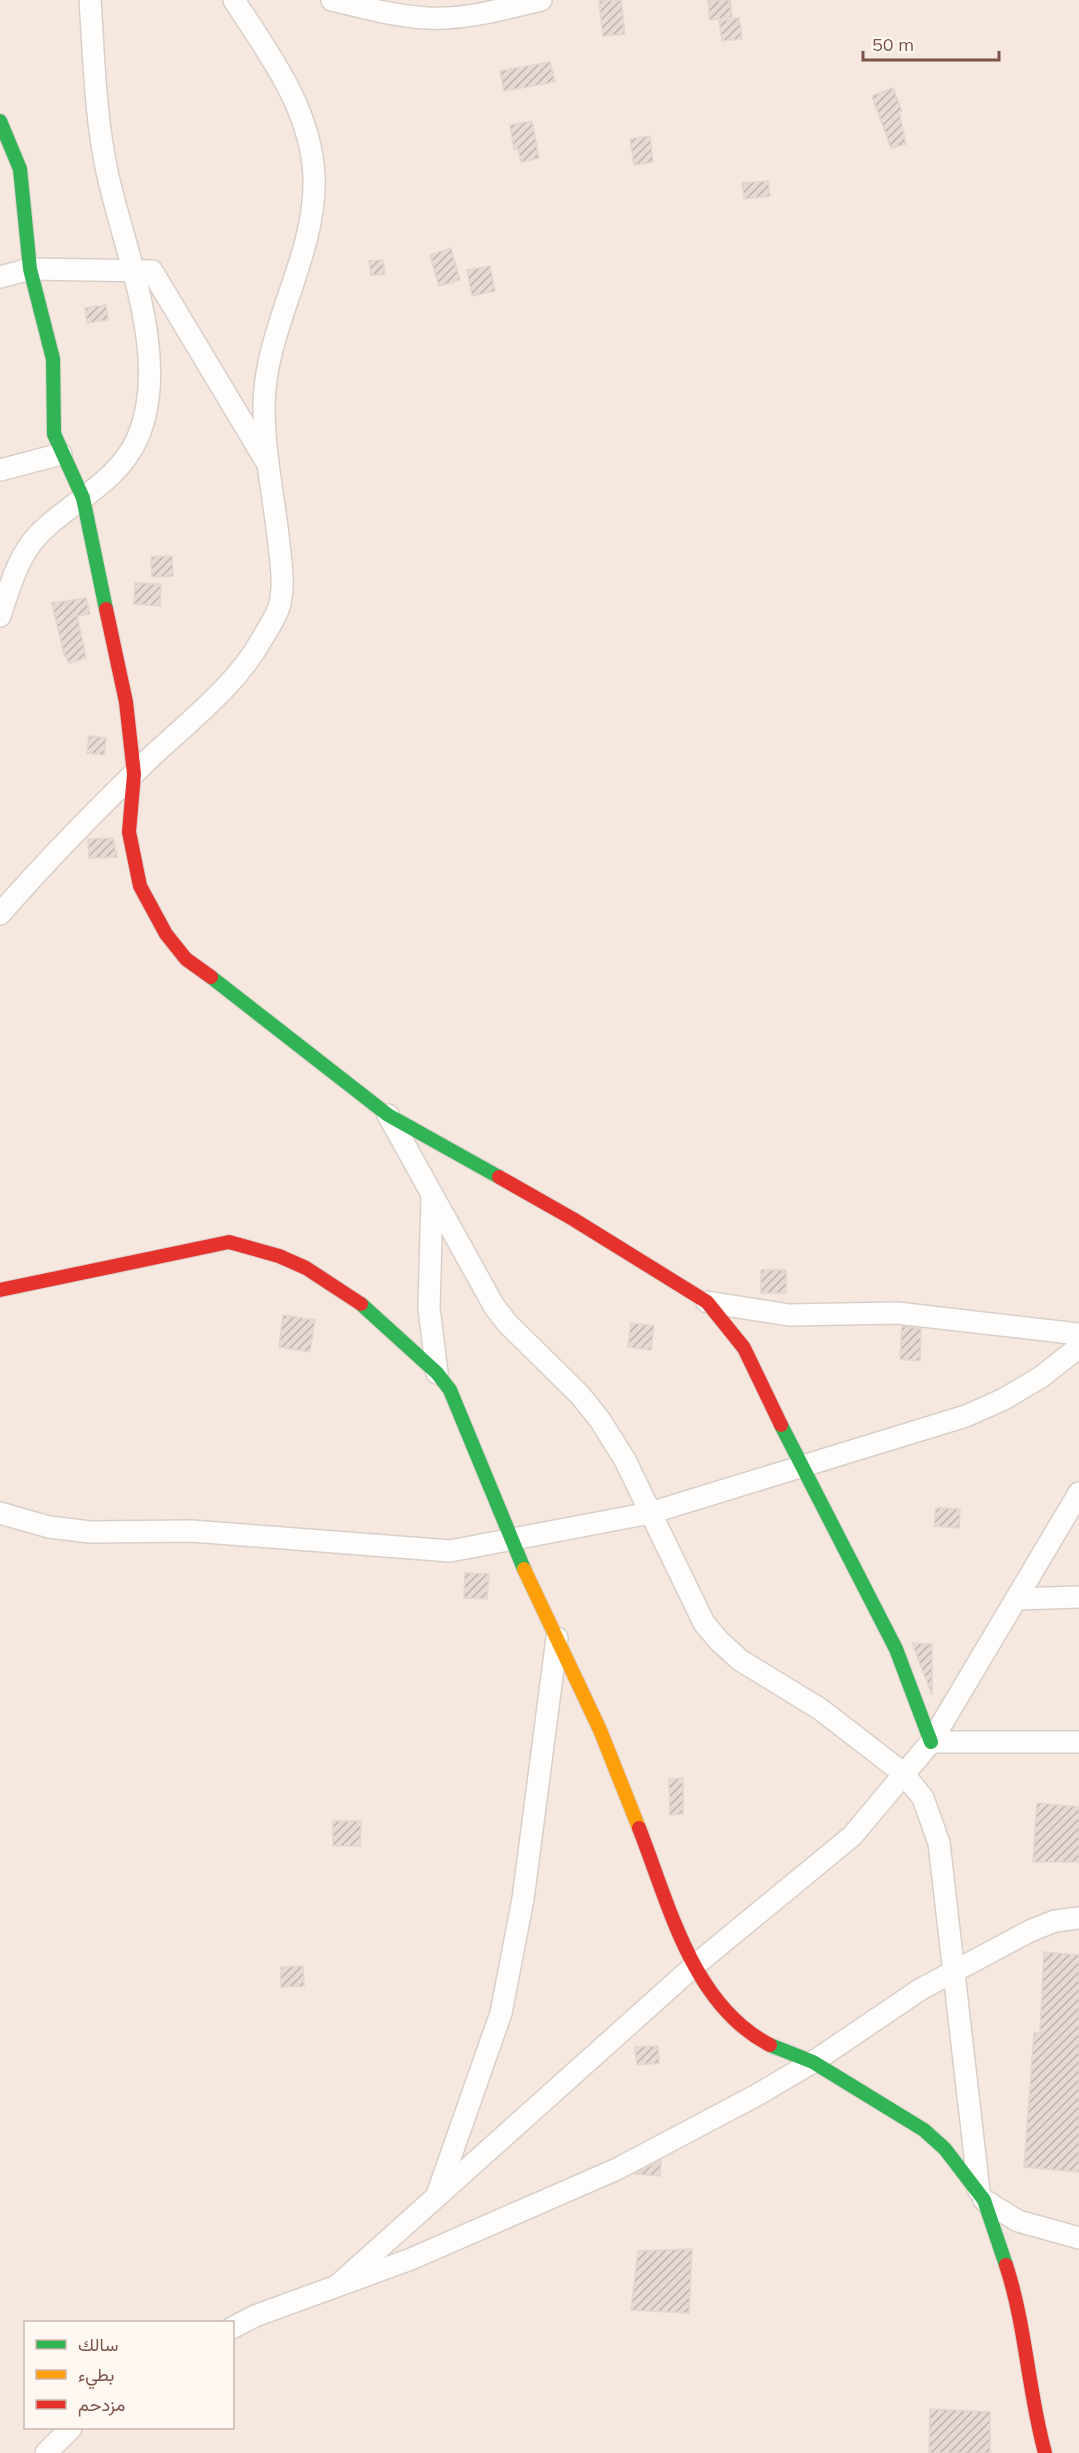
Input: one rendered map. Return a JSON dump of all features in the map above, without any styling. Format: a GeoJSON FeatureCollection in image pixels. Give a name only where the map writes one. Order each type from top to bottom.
{"type":"FeatureCollection","features":[{"type":"Feature","properties":{"kind":"street"},"geometry":{"type":"LineString","coordinates":[[0,616],[21,560],[38,535],[118,469],[138,438],[149,401],[148,349],[133,268],[108,176],[100,128],[90,0]]}},
{"type":"Feature","properties":{"kind":"street"},"geometry":{"type":"LineString","coordinates":[[0,914],[64,842],[226,686],[260,643],[279,607],[282,579],[268,464],[264,408],[265,375],[311,216],[314,176],[308,139],[296,103],[277,66],[234,0]]}},
{"type":"Feature","properties":{"kind":"street"},"geometry":{"type":"LineString","coordinates":[[332,0],[379,12],[429,18],[488,13],[541,0]]}},
{"type":"Feature","properties":{"kind":"street"},"geometry":{"type":"LineString","coordinates":[[0,121],[20,169],[30,269],[53,359],[54,434],[61,454],[83,498],[126,702],[134,774],[129,832],[140,886],[166,934],[186,959],[254,1008],[388,1115],[573,1219],[707,1302],[744,1348],[802,1468],[874,1603],[896,1649],[931,1742]]}},
{"type":"Feature","properties":{"kind":"street"},"geometry":{"type":"LineString","coordinates":[[0,277],[30,269],[133,268],[152,271],[159,279],[268,464]]}},
{"type":"Feature","properties":{"kind":"street"},"geometry":{"type":"LineString","coordinates":[[0,470],[61,454]]}},
{"type":"Feature","properties":{"kind":"street"},"geometry":{"type":"LineString","coordinates":[[388,1115],[494,1306],[507,1323],[580,1395],[600,1420],[625,1460],[704,1623],[719,1641],[740,1660],[820,1709],[903,1773],[922,1798],[939,1843],[981,2195],[1018,2304],[1034,2413],[1045,2453]]}},
{"type":"Feature","properties":{"kind":"street"},"geometry":{"type":"LineString","coordinates":[[432,1196],[429,1308],[437,1373]]}},
{"type":"Feature","properties":{"kind":"street"},"geometry":{"type":"LineString","coordinates":[[0,1290],[229,1242],[279,1256],[306,1268],[355,1298],[437,1373],[459,1407],[511,1540],[600,1730],[694,1966],[729,2016],[752,2035],[813,2062],[924,2130],[945,2149],[981,2195],[1018,2221],[1079,2238]]}},
{"type":"Feature","properties":{"kind":"street"},"geometry":{"type":"LineString","coordinates":[[707,1302],[789,1315],[897,1313],[1079,1334]]}},
{"type":"Feature","properties":{"kind":"street"},"geometry":{"type":"LineString","coordinates":[[0,1513],[49,1527],[90,1532],[192,1531],[450,1551],[650,1513],[966,1416],[1004,1399],[1041,1377],[1079,1347]]}},
{"type":"Feature","properties":{"kind":"street"},"geometry":{"type":"LineString","coordinates":[[339,2284],[694,1966],[852,1836],[931,1742],[1079,1493]]}},
{"type":"Feature","properties":{"kind":"street"},"geometry":{"type":"LineString","coordinates":[[1017,1599],[1079,1597]]}},
{"type":"Feature","properties":{"kind":"street"},"geometry":{"type":"LineString","coordinates":[[437,2197],[501,2013],[523,1899],[557,1638]]}},
{"type":"Feature","properties":{"kind":"street"},"geometry":{"type":"LineString","coordinates":[[931,1742],[1079,1742]]}},
{"type":"Feature","properties":{"kind":"street"},"geometry":{"type":"LineString","coordinates":[[234,2327],[255,2316],[441,2246],[617,2169],[702,2126],[813,2062],[921,1989],[1030,1931],[1055,1921],[1079,1918]]}},
{"type":"Feature","properties":{"kind":"street"},"geometry":{"type":"LineString","coordinates":[[46,2453],[69,2429]]}},
{"type":"Feature","properties":{"kind":"shaded area"},"geometry":{"type":"Polygon","coordinates":[[[0,0],[1079,0],[1079,2453],[0,2453],[0,0]]]}},
{"type":"Feature","properties":{"kind":"building"},"geometry":{"type":"Polygon","coordinates":[[[621,0],[625,34],[603,36],[599,1],[621,0]]]}},
{"type":"Feature","properties":{"kind":"building"},"geometry":{"type":"Polygon","coordinates":[[[730,0],[732,17],[710,20],[708,1],[730,0]]]}},
{"type":"Feature","properties":{"kind":"building"},"geometry":{"type":"Polygon","coordinates":[[[739,18],[742,39],[722,41],[719,21],[739,18]]]}},
{"type":"Feature","properties":{"kind":"building"},"geometry":{"type":"Polygon","coordinates":[[[550,62],[555,82],[504,91],[500,71],[550,62]]]}},
{"type":"Feature","properties":{"kind":"building"},"geometry":{"type":"Polygon","coordinates":[[[893,88],[902,111],[899,112],[906,144],[891,148],[872,96],[893,88]]]}},
{"type":"Feature","properties":{"kind":"building"},"geometry":{"type":"Polygon","coordinates":[[[532,121],[539,158],[521,162],[518,149],[514,150],[510,125],[532,121]]]}},
{"type":"Feature","properties":{"kind":"building"},"geometry":{"type":"Polygon","coordinates":[[[650,136],[653,162],[634,165],[630,139],[650,136]]]}},
{"type":"Feature","properties":{"kind":"building"},"geometry":{"type":"Polygon","coordinates":[[[768,181],[770,196],[744,199],[742,183],[768,181]]]}},
{"type":"Feature","properties":{"kind":"building"},"geometry":{"type":"Polygon","coordinates":[[[451,248],[460,280],[439,286],[430,255],[451,248]]]}},
{"type":"Feature","properties":{"kind":"building"},"geometry":{"type":"Polygon","coordinates":[[[383,260],[385,274],[371,275],[369,261],[383,260]]]}},
{"type":"Feature","properties":{"kind":"building"},"geometry":{"type":"Polygon","coordinates":[[[490,266],[495,291],[472,296],[467,270],[490,266]]]}},
{"type":"Feature","properties":{"kind":"building"},"geometry":{"type":"Polygon","coordinates":[[[106,305],[108,320],[87,323],[85,308],[106,305]]]}},
{"type":"Feature","properties":{"kind":"building"},"geometry":{"type":"Polygon","coordinates":[[[172,556],[173,576],[152,577],[151,557],[172,556]]]}},
{"type":"Feature","properties":{"kind":"building"},"geometry":{"type":"Polygon","coordinates":[[[135,583],[161,584],[160,606],[134,604],[135,583]]]}},
{"type":"Feature","properties":{"kind":"building"},"geometry":{"type":"Polygon","coordinates":[[[86,598],[90,614],[77,616],[86,658],[69,663],[64,654],[52,603],[86,598]]]}},
{"type":"Feature","properties":{"kind":"building"},"geometry":{"type":"Polygon","coordinates":[[[89,736],[106,738],[104,755],[87,753],[89,736]]]}},
{"type":"Feature","properties":{"kind":"building"},"geometry":{"type":"Polygon","coordinates":[[[113,838],[117,857],[89,858],[88,839],[113,838]]]}},
{"type":"Feature","properties":{"kind":"building"},"geometry":{"type":"Polygon","coordinates":[[[761,1270],[786,1270],[786,1293],[761,1293],[761,1270]]]}},
{"type":"Feature","properties":{"kind":"building"},"geometry":{"type":"Polygon","coordinates":[[[283,1315],[315,1320],[310,1352],[279,1347],[283,1315]]]}},
{"type":"Feature","properties":{"kind":"building"},"geometry":{"type":"Polygon","coordinates":[[[631,1323],[654,1326],[651,1350],[628,1347],[631,1323]]]}},
{"type":"Feature","properties":{"kind":"building"},"geometry":{"type":"Polygon","coordinates":[[[902,1326],[921,1329],[920,1361],[900,1359],[902,1326]]]}},
{"type":"Feature","properties":{"kind":"building"},"geometry":{"type":"Polygon","coordinates":[[[936,1508],[960,1509],[959,1528],[934,1526],[936,1508]]]}},
{"type":"Feature","properties":{"kind":"building"},"geometry":{"type":"Polygon","coordinates":[[[465,1573],[489,1574],[487,1599],[464,1598],[465,1573]]]}},
{"type":"Feature","properties":{"kind":"building"},"geometry":{"type":"Polygon","coordinates":[[[912,1643],[932,1644],[932,1695],[912,1643]]]}},
{"type":"Feature","properties":{"kind":"building"},"geometry":{"type":"Polygon","coordinates":[[[683,1778],[683,1814],[670,1815],[669,1779],[683,1778]]]}},
{"type":"Feature","properties":{"kind":"building"},"geometry":{"type":"Polygon","coordinates":[[[1037,1803],[1079,1807],[1079,1862],[1033,1862],[1037,1803]]]}},
{"type":"Feature","properties":{"kind":"building"},"geometry":{"type":"Polygon","coordinates":[[[333,1821],[361,1821],[360,1846],[333,1846],[333,1821]]]}},
{"type":"Feature","properties":{"kind":"building"},"geometry":{"type":"Polygon","coordinates":[[[1044,1952],[1079,1955],[1079,2172],[1024,2167],[1034,2033],[1040,2033],[1044,1952]]]}},
{"type":"Feature","properties":{"kind":"building"},"geometry":{"type":"Polygon","coordinates":[[[303,1966],[304,1986],[281,1987],[281,1967],[303,1966]]]}},
{"type":"Feature","properties":{"kind":"building"},"geometry":{"type":"Polygon","coordinates":[[[658,2046],[659,2063],[637,2065],[635,2047],[658,2046]]]}},
{"type":"Feature","properties":{"kind":"building"},"geometry":{"type":"Polygon","coordinates":[[[661,2160],[660,2176],[635,2174],[661,2160]]]}},
{"type":"Feature","properties":{"kind":"building"},"geometry":{"type":"Polygon","coordinates":[[[692,2249],[689,2313],[631,2310],[638,2251],[692,2249]]]}},
{"type":"Feature","properties":{"kind":"building"},"geometry":{"type":"Polygon","coordinates":[[[930,2409],[990,2412],[990,2453],[929,2453],[930,2409]]]}},
{"type":"Feature","properties":{"kind":"traffic: fast"},"geometry":{"type":"LineString","coordinates":[[0,121],[20,169],[30,269],[53,359],[54,434],[83,498],[106,609]]}},
{"type":"Feature","properties":{"kind":"traffic: fast"},"geometry":{"type":"LineString","coordinates":[[211,977],[388,1115],[499,1177]]}},
{"type":"Feature","properties":{"kind":"traffic: fast"},"geometry":{"type":"LineString","coordinates":[[361,1304],[437,1373],[450,1390],[524,1569]]}},
{"type":"Feature","properties":{"kind":"traffic: fast"},"geometry":{"type":"LineString","coordinates":[[781,1425],[896,1649],[931,1742]]}},
{"type":"Feature","properties":{"kind":"traffic: fast"},"geometry":{"type":"LineString","coordinates":[[770,2045],[813,2062],[924,2130],[945,2149],[984,2200],[1006,2265]]}},
{"type":"Feature","properties":{"kind":"traffic: slow"},"geometry":{"type":"LineString","coordinates":[[524,1569],[600,1730],[639,1828]]}},
{"type":"Feature","properties":{"kind":"traffic: jam"},"geometry":{"type":"LineString","coordinates":[[106,609],[126,702],[134,774],[129,832],[140,886],[166,934],[186,959],[211,977]]}},
{"type":"Feature","properties":{"kind":"traffic: jam"},"geometry":{"type":"LineString","coordinates":[[499,1177],[573,1219],[707,1302],[744,1348],[781,1425]]}},
{"type":"Feature","properties":{"kind":"traffic: jam"},"geometry":{"type":"LineString","coordinates":[[0,1290],[229,1242],[279,1256],[306,1268],[361,1304]]}},
{"type":"Feature","properties":{"kind":"traffic: jam"},"geometry":{"type":"LineString","coordinates":[[639,1828],[673,1920],[702,1979],[721,2005],[743,2027],[770,2045]]}},
{"type":"Feature","properties":{"kind":"traffic: jam"},"geometry":{"type":"LineString","coordinates":[[1006,2265],[1018,2311],[1045,2453]]}}]}
